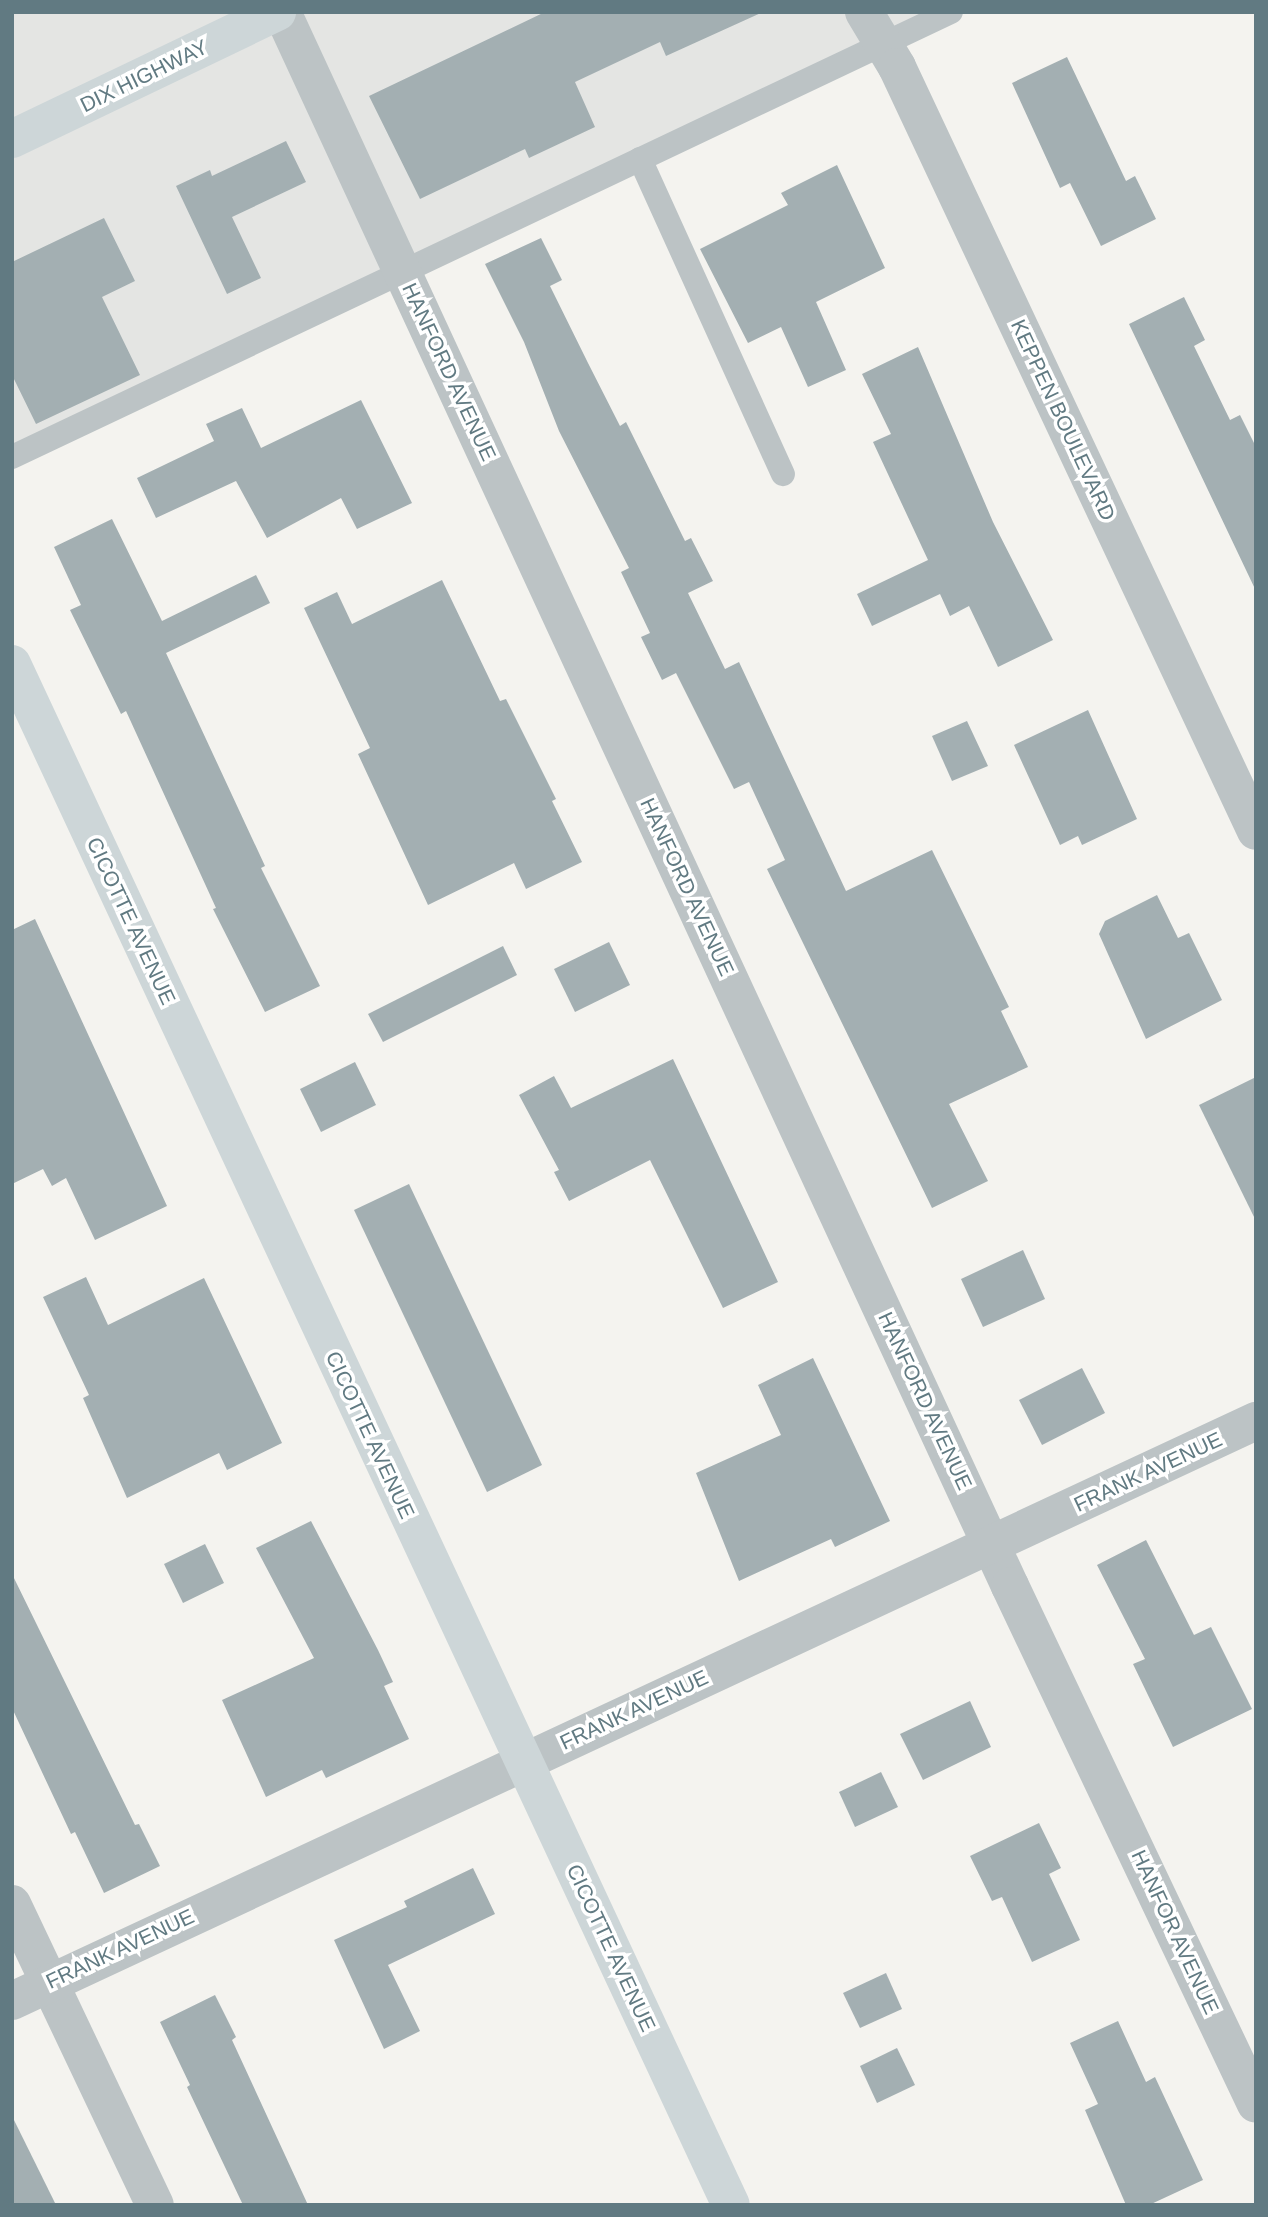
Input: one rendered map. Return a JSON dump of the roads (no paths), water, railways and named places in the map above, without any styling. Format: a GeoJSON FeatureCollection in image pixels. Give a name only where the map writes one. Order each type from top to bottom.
{"type":"FeatureCollection","features":[{"type":"Feature","properties":{"kind":"street","name":"DIX HIGHWAY"},"geometry":{"type":"LineString","coordinates":[[12,139],[276,12]]}},
{"type":"Feature","properties":{"kind":"street","name":"HANFORD AVENUE"},"geometry":{"type":"LineString","coordinates":[[282,12],[992,1547],[1094,1760]]}},
{"type":"Feature","properties":{"kind":"street","name":"KEPPEN BOULEVARD"},"geometry":{"type":"LineString","coordinates":[[864,12],[883,45],[1256,831]]}},
{"type":"Feature","properties":{"kind":"street","name":"CICOTTE AVENUE"},"geometry":{"type":"LineString","coordinates":[[12,664],[731,2205]]}},
{"type":"Feature","properties":{"kind":"street","name":"FRANK AVENUE"},"geometry":{"type":"LineString","coordinates":[[12,2001],[522,1761],[992,1547],[1256,1421]]}},
{"type":"Feature","properties":{"kind":"street","name":"HANFOR AVENUE"},"geometry":{"type":"LineString","coordinates":[[1094,1760],[1256,2104]]}},
{"type":"Feature","properties":{"kind":"street"},"geometry":{"type":"LineString","coordinates":[[12,1904],[154,2202]]}},
{"type":"Feature","properties":{"kind":"lane"},"geometry":{"type":"LineString","coordinates":[[12,457],[402,269],[951,12]]}},
{"type":"Feature","properties":{"kind":"lane"},"geometry":{"type":"LineString","coordinates":[[640,159],[783,474]]}}]}
